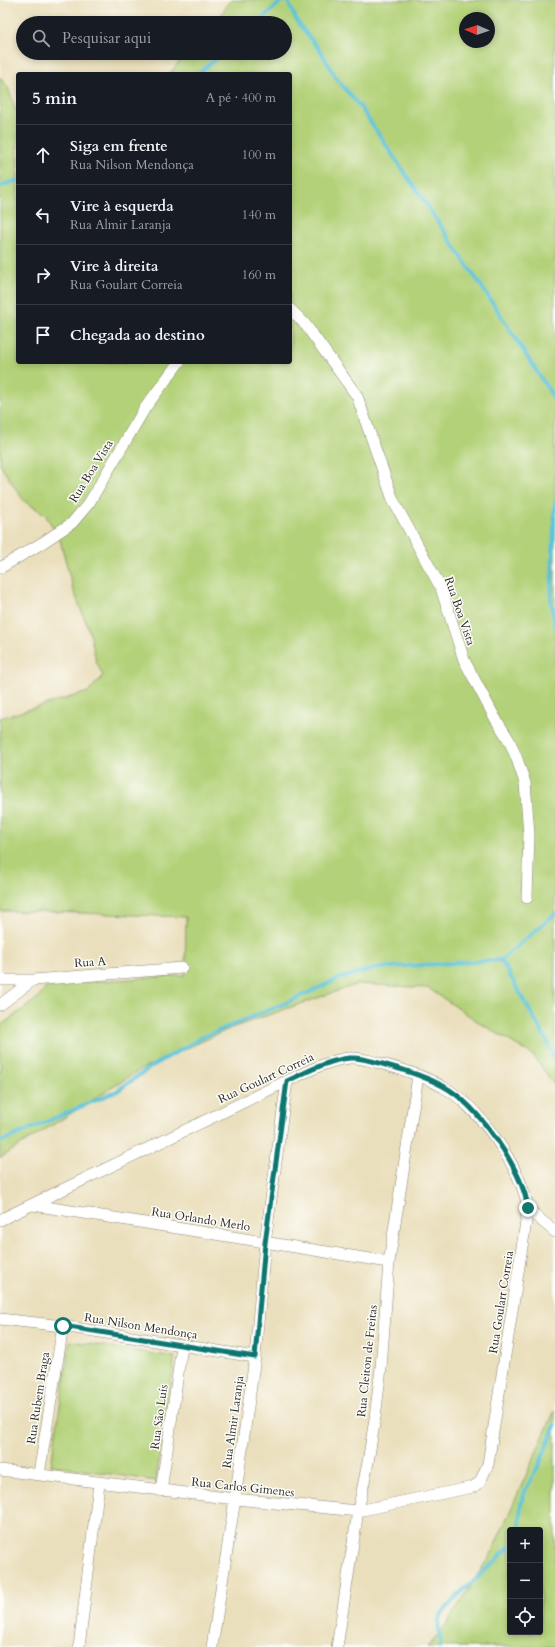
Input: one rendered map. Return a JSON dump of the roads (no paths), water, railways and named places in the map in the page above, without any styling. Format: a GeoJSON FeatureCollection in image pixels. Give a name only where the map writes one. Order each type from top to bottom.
{"type":"FeatureCollection","features":[{"type":"Feature","properties":{"kind":"street","name":"Rua Boa Vista"},"geometry":{"type":"LineString","coordinates":[[292,311],[305,324],[357,396],[394,500],[441,588],[464,660],[495,718],[509,740],[517,759],[524,783],[528,815],[529,859],[527,898]]}},
{"type":"Feature","properties":{"kind":"street","name":"Rua Boa Vista"},"geometry":{"type":"LineString","coordinates":[[0,568],[72,523],[89,503],[145,408],[178,364]]}},
{"type":"Feature","properties":{"kind":"street","name":"Rua A"},"geometry":{"type":"LineString","coordinates":[[0,980],[33,980],[182,968]]}},
{"type":"Feature","properties":{"kind":"street"},"geometry":{"type":"LineString","coordinates":[[0,1005],[33,980]]}},
{"type":"Feature","properties":{"kind":"street","name":"Rua Goulart Correia"},"geometry":{"type":"LineString","coordinates":[[0,1220],[329,1062],[351,1058],[389,1066],[444,1087],[458,1097],[473,1111],[492,1133],[523,1186],[528,1208],[488,1464],[480,1482]]}},
{"type":"Feature","properties":{"kind":"street","name":"Rua Cleiton de Freitas"},"geometry":{"type":"LineString","coordinates":[[337,1647],[358,1511],[368,1462],[380,1375],[389,1262],[418,1076]]}},
{"type":"Feature","properties":{"kind":"street","name":"Rua Almir Laranja"},"geometry":{"type":"LineString","coordinates":[[212,1647],[255,1357],[265,1243],[287,1081]]}},
{"type":"Feature","properties":{"kind":"street","name":"Rua Orlando Merlo"},"geometry":{"type":"LineString","coordinates":[[33,1205],[389,1262]]}},
{"type":"Feature","properties":{"kind":"street"},"geometry":{"type":"LineString","coordinates":[[528,1208],[555,1232]]}},
{"type":"Feature","properties":{"kind":"street","name":"Rua Nilson Mendonça"},"geometry":{"type":"LineString","coordinates":[[0,1318],[63,1326],[255,1357]]}},
{"type":"Feature","properties":{"kind":"street","name":"Rua Rubem Braga"},"geometry":{"type":"LineString","coordinates":[[39,1474],[63,1326]]}},
{"type":"Feature","properties":{"kind":"street","name":"Rua São Luís"},"geometry":{"type":"LineString","coordinates":[[161,1491],[182,1346]]}},
{"type":"Feature","properties":{"kind":"street","name":"Rua Carlos Gimenes"},"geometry":{"type":"LineString","coordinates":[[0,1470],[235,1500],[358,1511],[468,1489],[480,1482]]}},
{"type":"Feature","properties":{"kind":"street"},"geometry":{"type":"LineString","coordinates":[[79,1647],[99,1483]]}},
{"type":"Feature","properties":{"kind":"waterway"},"geometry":{"type":"LineString","coordinates":[[265,16],[283,0]]}},
{"type":"Feature","properties":{"kind":"waterway"},"geometry":{"type":"LineString","coordinates":[[287,0],[298,23],[321,52],[337,79],[361,108],[498,311],[555,400]]}},
{"type":"Feature","properties":{"kind":"waterway"},"geometry":{"type":"LineString","coordinates":[[200,72],[214,60]]}},
{"type":"Feature","properties":{"kind":"waterway"},"geometry":{"type":"LineString","coordinates":[[0,186],[16,181]]}},
{"type":"Feature","properties":{"kind":"waterway"},"geometry":{"type":"LineString","coordinates":[[555,503],[551,601],[555,626]]}},
{"type":"Feature","properties":{"kind":"waterway"},"geometry":{"type":"LineString","coordinates":[[0,1142],[117,1091],[152,1066],[203,1037],[286,1003],[340,978],[377,968],[501,960],[555,914]]}},
{"type":"Feature","properties":{"kind":"waterway"},"geometry":{"type":"LineString","coordinates":[[501,960],[546,1039],[555,1061]]}},
{"type":"Feature","properties":{"kind":"waterway"},"geometry":{"type":"LineString","coordinates":[[519,1527],[521,1504],[525,1491],[540,1463],[555,1425]]}},
{"type":"Feature","properties":{"kind":"waterway"},"geometry":{"type":"LineString","coordinates":[[440,1647],[441,1639],[438,1624],[442,1613],[507,1549]]}}]}
